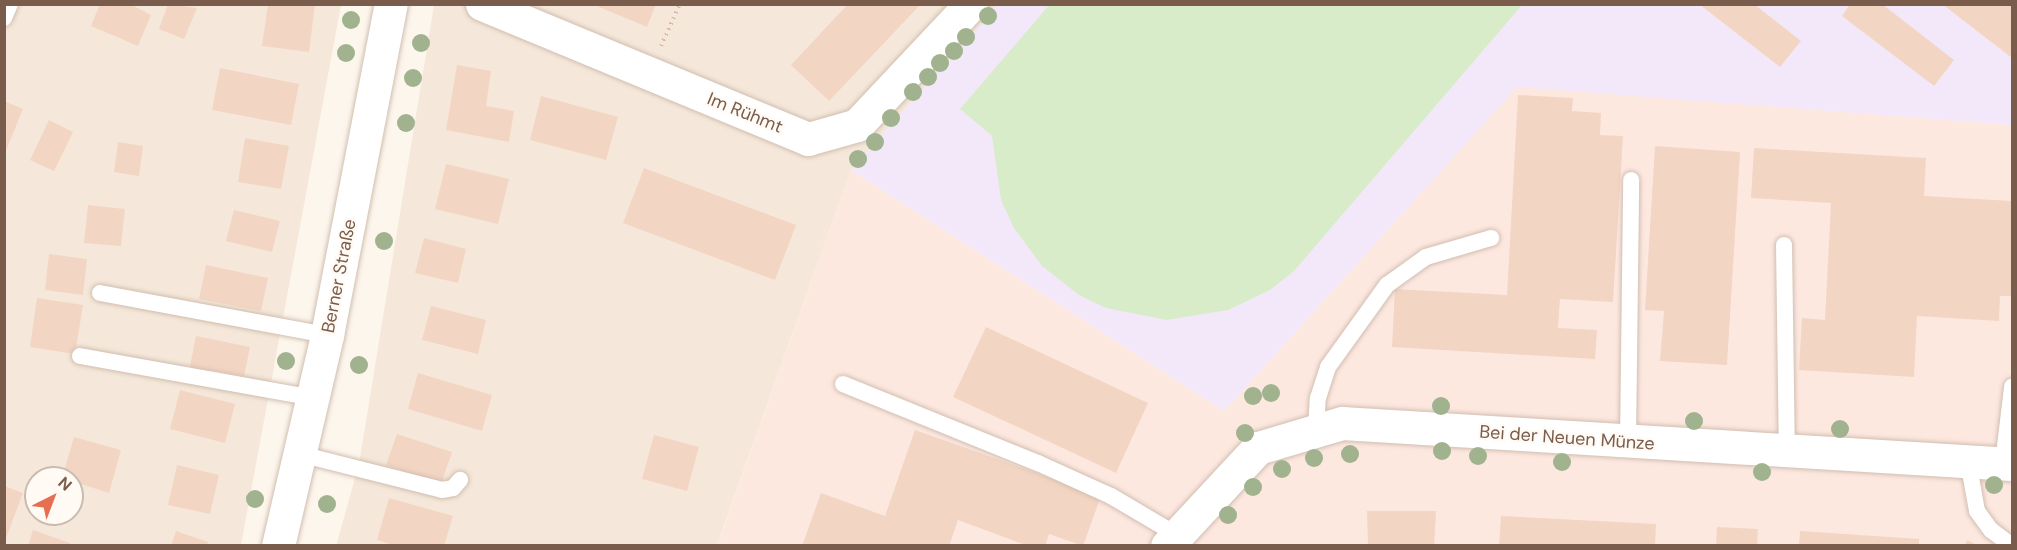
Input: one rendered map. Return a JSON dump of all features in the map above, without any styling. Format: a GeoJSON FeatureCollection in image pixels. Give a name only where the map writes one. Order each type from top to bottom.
{"type":"FeatureCollection","features":[{"type":"Feature","properties":{"kind":"street","name":"Berner Straße"},"geometry":{"type":"LineString","coordinates":[[278,546],[327,335],[391,4]]}},
{"type":"Feature","properties":{"kind":"street","name":"Im Rühmt"},"geometry":{"type":"LineString","coordinates":[[482,4],[808,139],[857,125],[971,4]]}},
{"type":"Feature","properties":{"kind":"street","name":"Bei der Neuen Münze"},"geometry":{"type":"LineString","coordinates":[[1172,540],[1258,448],[1342,423],[1786,452],[2008,463]]}},
{"type":"Feature","properties":{"kind":"lane"},"geometry":{"type":"LineString","coordinates":[[4,18],[10,4]]}},
{"type":"Feature","properties":{"kind":"lane"},"geometry":{"type":"LineString","coordinates":[[1629,442],[1631,180]]}},
{"type":"Feature","properties":{"kind":"lane"},"geometry":{"type":"LineString","coordinates":[[1317,431],[1318,398],[1328,367],[1387,285],[1426,257],[1491,238]]}},
{"type":"Feature","properties":{"kind":"lane"},"geometry":{"type":"LineString","coordinates":[[1784,245],[1786,452]]}},
{"type":"Feature","properties":{"kind":"lane"},"geometry":{"type":"LineString","coordinates":[[100,293],[327,335]]}},
{"type":"Feature","properties":{"kind":"lane"},"geometry":{"type":"LineString","coordinates":[[80,356],[313,398]]}},
{"type":"Feature","properties":{"kind":"lane"},"geometry":{"type":"LineString","coordinates":[[843,384],[1038,463],[1111,496],[1172,540]]}},
{"type":"Feature","properties":{"kind":"lane"},"geometry":{"type":"LineString","coordinates":[[2008,463],[2013,387]]}},
{"type":"Feature","properties":{"kind":"lane"},"geometry":{"type":"LineString","coordinates":[[300,454],[442,490],[453,488],[460,480]]}},
{"type":"Feature","properties":{"kind":"lane"},"geometry":{"type":"LineString","coordinates":[[1968,461],[1977,512],[1991,530],[2012,546]]}},
{"type":"Feature","properties":{"kind":"path"},"geometry":{"type":"LineString","coordinates":[[649,74],[680,4]]}},
{"type":"Feature","properties":{"kind":"shaded area"},"geometry":{"type":"Polygon","coordinates":[[[4,5],[341,5],[241,545],[5,545],[4,5]]]}},
{"type":"Feature","properties":{"kind":"shaded area"},"geometry":{"type":"Polygon","coordinates":[[[434,5],[997,5],[851,170],[717,545],[336,546],[359,464],[434,5]]]}},
{"type":"Feature","properties":{"kind":"shaded area"},"geometry":{"type":"Polygon","coordinates":[[[997,5],[2012,5],[2012,125],[1517,87],[1224,411],[851,170],[997,5]]]}},
{"type":"Feature","properties":{"kind":"shaded area"},"geometry":{"type":"Polygon","coordinates":[[[1517,86],[2012,125],[2012,545],[717,546],[851,170],[1224,411],[1517,86]]]}},
{"type":"Feature","properties":{"kind":"green space"},"geometry":{"type":"Polygon","coordinates":[[[1050,4],[1522,5],[1294,271],[1270,290],[1228,310],[1167,320],[1106,308],[1079,295],[1042,266],[1014,228],[1001,200],[992,136],[960,109],[1050,4]]]}},
{"type":"Feature","properties":{"kind":"building"},"geometry":{"type":"Polygon","coordinates":[[[100,4],[130,4],[151,15],[138,46],[91,26],[100,4]]]}},
{"type":"Feature","properties":{"kind":"building"},"geometry":{"type":"Polygon","coordinates":[[[168,4],[197,8],[184,39],[159,29],[168,4]]]}},
{"type":"Feature","properties":{"kind":"building"},"geometry":{"type":"Polygon","coordinates":[[[268,4],[315,4],[309,52],[262,46],[268,4]]]}},
{"type":"Feature","properties":{"kind":"building"},"geometry":{"type":"Polygon","coordinates":[[[592,4],[656,4],[647,27],[592,4]]]}},
{"type":"Feature","properties":{"kind":"building"},"geometry":{"type":"Polygon","coordinates":[[[848,4],[921,4],[829,101],[791,65],[848,4]]]}},
{"type":"Feature","properties":{"kind":"building"},"geometry":{"type":"Polygon","coordinates":[[[1699,4],[1754,4],[1801,41],[1780,67],[1699,4]]]}},
{"type":"Feature","properties":{"kind":"building"},"geometry":{"type":"Polygon","coordinates":[[[1850,4],[1882,4],[1954,60],[1934,86],[1842,16],[1850,4]]]}},
{"type":"Feature","properties":{"kind":"building"},"geometry":{"type":"Polygon","coordinates":[[[1942,4],[2012,4],[2012,58],[1942,4]]]}},
{"type":"Feature","properties":{"kind":"building"},"geometry":{"type":"Polygon","coordinates":[[[457,65],[491,71],[486,106],[514,111],[509,142],[446,130],[457,65]]]}},
{"type":"Feature","properties":{"kind":"building"},"geometry":{"type":"Polygon","coordinates":[[[220,68],[299,84],[291,125],[212,110],[220,68]]]}},
{"type":"Feature","properties":{"kind":"building"},"geometry":{"type":"Polygon","coordinates":[[[1518,95],[1573,98],[1572,111],[1601,113],[1600,135],[1623,136],[1613,302],[1560,299],[1558,328],[1597,330],[1595,359],[1392,347],[1395,289],[1507,295],[1518,95]]]}},
{"type":"Feature","properties":{"kind":"building"},"geometry":{"type":"Polygon","coordinates":[[[541,96],[618,117],[606,160],[530,140],[541,96]]]}},
{"type":"Feature","properties":{"kind":"building"},"geometry":{"type":"Polygon","coordinates":[[[4,101],[23,109],[5,153],[4,153],[4,101]]]}},
{"type":"Feature","properties":{"kind":"building"},"geometry":{"type":"Polygon","coordinates":[[[49,120],[73,132],[54,171],[30,160],[49,120]]]}},
{"type":"Feature","properties":{"kind":"building"},"geometry":{"type":"Polygon","coordinates":[[[245,138],[289,146],[281,189],[238,182],[245,138]]]}},
{"type":"Feature","properties":{"kind":"building"},"geometry":{"type":"Polygon","coordinates":[[[118,142],[143,146],[139,176],[114,172],[118,142]]]}},
{"type":"Feature","properties":{"kind":"building"},"geometry":{"type":"Polygon","coordinates":[[[1655,146],[1740,152],[1727,365],[1660,361],[1664,311],[1645,310],[1655,146]]]}},
{"type":"Feature","properties":{"kind":"building"},"geometry":{"type":"Polygon","coordinates":[[[1754,148],[1926,158],[1924,196],[2012,201],[2012,296],[2000,296],[1999,321],[1917,316],[1914,377],[1799,370],[1802,318],[1825,320],[1831,203],[1751,198],[1754,148]]]}},
{"type":"Feature","properties":{"kind":"building"},"geometry":{"type":"Polygon","coordinates":[[[446,164],[509,179],[498,224],[435,209],[446,164]]]}},
{"type":"Feature","properties":{"kind":"building"},"geometry":{"type":"Polygon","coordinates":[[[644,168],[796,225],[775,280],[623,223],[644,168]]]}},
{"type":"Feature","properties":{"kind":"building"},"geometry":{"type":"Polygon","coordinates":[[[88,205],[125,209],[121,246],[84,243],[88,205]]]}},
{"type":"Feature","properties":{"kind":"building"},"geometry":{"type":"Polygon","coordinates":[[[234,210],[280,221],[272,252],[226,241],[234,210]]]}},
{"type":"Feature","properties":{"kind":"building"},"geometry":{"type":"Polygon","coordinates":[[[424,238],[466,249],[458,283],[415,273],[424,238]]]}},
{"type":"Feature","properties":{"kind":"building"},"geometry":{"type":"Polygon","coordinates":[[[49,254],[87,259],[83,295],[45,290],[49,254]]]}},
{"type":"Feature","properties":{"kind":"building"},"geometry":{"type":"Polygon","coordinates":[[[206,265],[268,278],[261,311],[199,299],[206,265]]]}},
{"type":"Feature","properties":{"kind":"building"},"geometry":{"type":"Polygon","coordinates":[[[37,298],[83,305],[75,354],[30,347],[37,298]]]}},
{"type":"Feature","properties":{"kind":"building"},"geometry":{"type":"Polygon","coordinates":[[[431,306],[486,320],[478,354],[422,340],[431,306]]]}},
{"type":"Feature","properties":{"kind":"building"},"geometry":{"type":"Polygon","coordinates":[[[986,327],[1148,403],[1116,473],[953,397],[986,327]]]}},
{"type":"Feature","properties":{"kind":"building"},"geometry":{"type":"Polygon","coordinates":[[[196,336],[250,347],[244,376],[210,370],[210,375],[189,371],[196,336]]]}},
{"type":"Feature","properties":{"kind":"building"},"geometry":{"type":"Polygon","coordinates":[[[418,373],[492,395],[482,431],[408,409],[418,373]]]}},
{"type":"Feature","properties":{"kind":"building"},"geometry":{"type":"Polygon","coordinates":[[[180,390],[235,404],[225,443],[170,429],[180,390]]]}},
{"type":"Feature","properties":{"kind":"building"},"geometry":{"type":"Polygon","coordinates":[[[915,430],[1101,496],[1083,546],[1049,534],[1045,546],[1028,546],[958,520],[949,546],[802,546],[821,493],[885,516],[915,430]]]}},
{"type":"Feature","properties":{"kind":"building"},"geometry":{"type":"Polygon","coordinates":[[[397,434],[452,452],[441,484],[386,465],[397,434]]]}},
{"type":"Feature","properties":{"kind":"building"},"geometry":{"type":"Polygon","coordinates":[[[654,435],[699,447],[687,491],[642,479],[654,435]]]}},
{"type":"Feature","properties":{"kind":"building"},"geometry":{"type":"Polygon","coordinates":[[[74,437],[121,450],[109,493],[84,485],[84,466],[66,466],[74,437]]]}},
{"type":"Feature","properties":{"kind":"building"},"geometry":{"type":"Polygon","coordinates":[[[177,465],[219,475],[210,514],[168,505],[177,465]]]}},
{"type":"Feature","properties":{"kind":"building"},"geometry":{"type":"Polygon","coordinates":[[[4,486],[23,493],[5,541],[4,541],[4,486]]]}},
{"type":"Feature","properties":{"kind":"building"},"geometry":{"type":"Polygon","coordinates":[[[389,498],[453,516],[444,546],[396,546],[377,540],[389,498]]]}},
{"type":"Feature","properties":{"kind":"building"},"geometry":{"type":"Polygon","coordinates":[[[1367,511],[1436,511],[1434,546],[1368,546],[1367,511]]]}},
{"type":"Feature","properties":{"kind":"building"},"geometry":{"type":"Polygon","coordinates":[[[1501,516],[1656,524],[1655,546],[1499,546],[1501,516]]]}},
{"type":"Feature","properties":{"kind":"building"},"geometry":{"type":"Polygon","coordinates":[[[1717,527],[1758,529],[1757,546],[1716,546],[1717,527]]]}},
{"type":"Feature","properties":{"kind":"building"},"geometry":{"type":"Polygon","coordinates":[[[33,530],[70,543],[69,546],[28,546],[33,530]]]}},
{"type":"Feature","properties":{"kind":"building"},"geometry":{"type":"Polygon","coordinates":[[[176,531],[208,542],[207,546],[171,546],[176,531]]]}},
{"type":"Feature","properties":{"kind":"building"},"geometry":{"type":"Polygon","coordinates":[[[1800,531],[1919,539],[1919,546],[1799,546],[1800,531]]]}},
{"type":"Feature","properties":{"kind":"building"},"geometry":{"type":"Polygon","coordinates":[[[1967,540],[1979,546],[1965,546],[1967,540]]]}}]}
